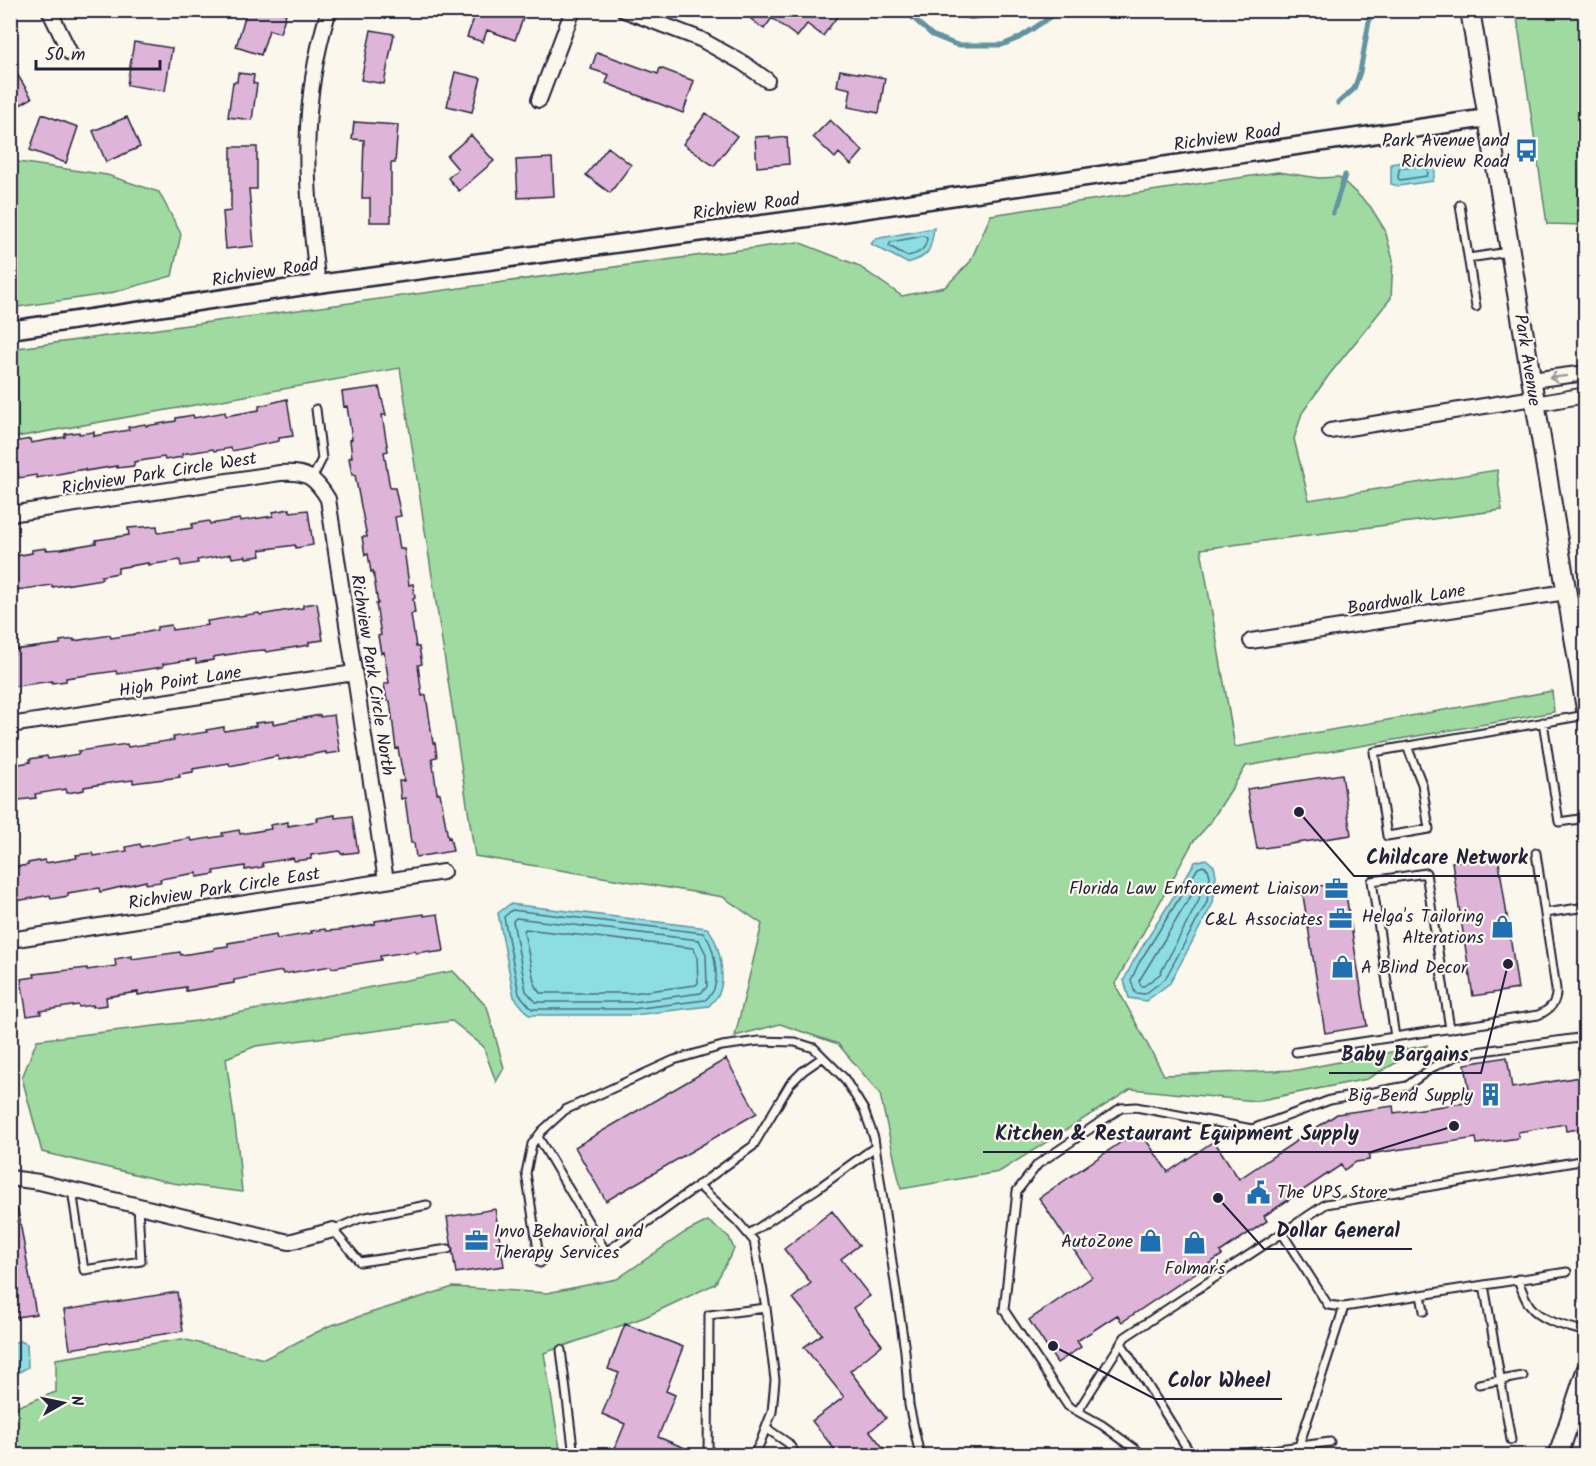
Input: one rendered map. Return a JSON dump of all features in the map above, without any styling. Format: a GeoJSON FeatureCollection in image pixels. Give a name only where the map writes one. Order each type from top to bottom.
{"type":"FeatureCollection","features":[{"type":"Feature","properties":{"kind":"main road","name":"Park Avenue"},"geometry":{"type":"LineString","coordinates":[[1470,10],[1566,592],[1581,659],[1586,709]]}},
{"type":"Feature","properties":{"kind":"main road"},"geometry":{"type":"LineString","coordinates":[[1558,1455],[1586,1371]]}},
{"type":"Feature","properties":{"kind":"street"},"geometry":{"type":"LineString","coordinates":[[49,10],[70,53]]}},
{"type":"Feature","properties":{"kind":"street"},"geometry":{"type":"LineString","coordinates":[[318,284],[308,204],[306,161],[312,78],[319,42],[329,10]]}},
{"type":"Feature","properties":{"kind":"street"},"geometry":{"type":"LineString","coordinates":[[538,100],[573,10]]}},
{"type":"Feature","properties":{"kind":"street"},"geometry":{"type":"LineString","coordinates":[[624,10],[700,39],[743,63],[767,80]]}},
{"type":"Feature","properties":{"kind":"street","name":"Richview Road"},"geometry":{"type":"LineString","coordinates":[[10,330],[318,284],[807,218],[1487,118]]}},
{"type":"Feature","properties":{"kind":"street"},"geometry":{"type":"LineString","coordinates":[[1330,431],[1534,394],[1586,374]]}},
{"type":"Feature","properties":{"kind":"street"},"geometry":{"type":"LineString","coordinates":[[1534,394],[1586,395]]}},
{"type":"Feature","properties":{"kind":"street","name":"Richview Park Circle West"},"geometry":{"type":"LineString","coordinates":[[10,514],[280,473],[304,474],[312,479]]}},
{"type":"Feature","properties":{"kind":"street","name":"Richview Park Circle North"},"geometry":{"type":"LineString","coordinates":[[312,479],[321,487],[328,499],[386,881]]}},
{"type":"Feature","properties":{"kind":"street","name":"Boardwalk Lane"},"geometry":{"type":"LineString","coordinates":[[1251,641],[1566,592]]}},
{"type":"Feature","properties":{"kind":"street","name":"High Point Lane"},"geometry":{"type":"LineString","coordinates":[[10,725],[354,673]]}},
{"type":"Feature","properties":{"kind":"street","name":"Richview Park Circle East"},"geometry":{"type":"LineString","coordinates":[[10,940],[443,872]]}},
{"type":"Feature","properties":{"kind":"street"},"geometry":{"type":"LineString","coordinates":[[10,1178],[39,1182],[289,1242],[333,1230]]}},
{"type":"Feature","properties":{"kind":"lane"},"geometry":{"type":"LineString","coordinates":[[952,10],[980,14],[1012,10]]}},
{"type":"Feature","properties":{"kind":"lane"},"geometry":{"type":"LineString","coordinates":[[1460,205],[1476,307]]}},
{"type":"Feature","properties":{"kind":"lane"},"geometry":{"type":"LineString","coordinates":[[1468,258],[1510,251]]}},
{"type":"Feature","properties":{"kind":"lane"},"geometry":{"type":"LineString","coordinates":[[312,479],[322,459],[316,409]]}},
{"type":"Feature","properties":{"kind":"lane"},"geometry":{"type":"LineString","coordinates":[[1407,746],[1422,784],[1428,829],[1387,836],[1374,752],[1407,746],[1543,722],[1586,715]]}},
{"type":"Feature","properties":{"kind":"lane"},"geometry":{"type":"LineString","coordinates":[[1543,722],[1559,822],[1586,818]]}},
{"type":"Feature","properties":{"kind":"lane"},"geometry":{"type":"LineString","coordinates":[[1296,1052],[1538,1015],[1550,1008],[1557,996],[1536,853]]}},
{"type":"Feature","properties":{"kind":"lane"},"geometry":{"type":"LineString","coordinates":[[1395,1037],[1372,881],[1426,873],[1450,1029]]}},
{"type":"Feature","properties":{"kind":"lane"},"geometry":{"type":"LineString","coordinates":[[1545,913],[1586,907]]}},
{"type":"Feature","properties":{"kind":"lane"},"geometry":{"type":"LineString","coordinates":[[1141,1455],[1102,1425],[1068,1406],[1005,1310],[1017,1191],[1038,1164],[1121,1108],[1136,1107],[1252,1130],[1330,1100],[1407,1086],[1433,1067],[1461,1054],[1585,1039]]}},
{"type":"Feature","properties":{"kind":"lane"},"geometry":{"type":"LineString","coordinates":[[540,1263],[526,1173],[532,1144],[565,1110],[674,1060],[712,1049],[759,1041],[795,1042],[814,1048],[844,1078],[864,1110],[875,1147],[905,1351],[909,1405],[920,1455]]}},
{"type":"Feature","properties":{"kind":"lane"},"geometry":{"type":"LineString","coordinates":[[538,1137],[606,1252],[753,1146],[790,1084],[803,1071],[823,1057]]}},
{"type":"Feature","properties":{"kind":"lane"},"geometry":{"type":"LineString","coordinates":[[749,1234],[875,1147]]}},
{"type":"Feature","properties":{"kind":"lane"},"geometry":{"type":"LineString","coordinates":[[1078,1411],[1125,1337],[1326,1204],[1586,1160]]}},
{"type":"Feature","properties":{"kind":"lane"},"geometry":{"type":"LineString","coordinates":[[698,1185],[754,1241],[766,1308],[775,1380],[772,1412],[753,1455]]}},
{"type":"Feature","properties":{"kind":"lane"},"geometry":{"type":"LineString","coordinates":[[72,1190],[84,1270],[141,1261],[138,1206]]}},
{"type":"Feature","properties":{"kind":"lane"},"geometry":{"type":"LineString","coordinates":[[426,1205],[361,1218],[333,1230],[360,1262],[448,1249]]}},
{"type":"Feature","properties":{"kind":"lane"},"geometry":{"type":"LineString","coordinates":[[1282,1233],[1328,1305],[1344,1306],[1567,1272]]}},
{"type":"Feature","properties":{"kind":"lane"},"geometry":{"type":"LineString","coordinates":[[1518,1279],[1528,1304],[1537,1313],[1552,1321],[1586,1332]]}},
{"type":"Feature","properties":{"kind":"lane"},"geometry":{"type":"LineString","coordinates":[[1484,1284],[1511,1440]]}},
{"type":"Feature","properties":{"kind":"lane"},"geometry":{"type":"LineString","coordinates":[[1421,1294],[1424,1311]]}},
{"type":"Feature","properties":{"kind":"lane"},"geometry":{"type":"LineString","coordinates":[[1299,1446],[1344,1306]]}},
{"type":"Feature","properties":{"kind":"lane"},"geometry":{"type":"LineString","coordinates":[[708,1455],[709,1315],[766,1308]]}},
{"type":"Feature","properties":{"kind":"lane"},"geometry":{"type":"LineString","coordinates":[[1121,1343],[1192,1455]]}},
{"type":"Feature","properties":{"kind":"lane"},"geometry":{"type":"LineString","coordinates":[[561,1350],[574,1455]]}},
{"type":"Feature","properties":{"kind":"lane"},"geometry":{"type":"LineString","coordinates":[[1479,1384],[1523,1376]]}},
{"type":"Feature","properties":{"kind":"lane"},"geometry":{"type":"LineString","coordinates":[[766,1428],[788,1443],[797,1455]]}},
{"type":"Feature","properties":{"kind":"lane"},"geometry":{"type":"LineString","coordinates":[[1226,1455],[1330,1442]]}},
{"type":"Feature","properties":{"kind":"green space"},"geometry":{"type":"Polygon","coordinates":[[[1516,11],[1585,11],[1585,225],[1547,224],[1516,11]]]}},
{"type":"Feature","properties":{"kind":"green space"},"geometry":{"type":"Polygon","coordinates":[[[11,161],[107,175],[159,192],[181,234],[172,276],[107,294],[11,308],[11,161]]]}},
{"type":"Feature","properties":{"kind":"green space"},"geometry":{"type":"Polygon","coordinates":[[[1278,172],[1319,178],[1339,177],[1370,206],[1385,230],[1393,260],[1391,298],[1329,375],[1302,413],[1294,439],[1309,500],[1497,470],[1502,510],[1201,549],[1235,747],[1552,691],[1554,712],[1246,766],[1210,823],[1193,842],[1115,984],[1164,1075],[1297,1070],[1428,1045],[1367,1079],[1256,1101],[1131,1089],[999,1172],[901,1189],[880,1094],[838,1044],[780,1024],[735,1036],[762,924],[723,897],[475,856],[400,368],[11,438],[11,349],[798,242],[857,265],[902,296],[945,287],[970,262],[991,215],[1278,172]]]}},
{"type":"Feature","properties":{"kind":"green space"},"geometry":{"type":"Polygon","coordinates":[[[453,971],[487,1007],[504,1068],[496,1082],[483,1046],[452,1021],[256,1046],[226,1058],[242,1192],[172,1183],[42,1152],[22,1078],[37,1040],[197,1021],[453,971]]]}},
{"type":"Feature","properties":{"kind":"green space"},"geometry":{"type":"Polygon","coordinates":[[[708,1221],[729,1237],[734,1249],[715,1284],[645,1317],[544,1353],[561,1455],[11,1456],[11,1409],[56,1392],[56,1359],[182,1339],[264,1359],[329,1326],[453,1287],[547,1293],[617,1279],[684,1233],[708,1221]]]}},
{"type":"Feature","properties":{"kind":"water"},"geometry":{"type":"Polygon","coordinates":[[[1431,158],[1435,172],[1433,181],[1398,186],[1391,184],[1391,164],[1431,158]]]}},
{"type":"Feature","properties":{"kind":"water"},"geometry":{"type":"Polygon","coordinates":[[[934,228],[928,252],[907,263],[871,244],[875,239],[934,228]]]}},
{"type":"Feature","properties":{"kind":"water"},"geometry":{"type":"Polygon","coordinates":[[[1206,859],[1214,866],[1216,875],[1213,903],[1170,983],[1146,1001],[1129,998],[1124,980],[1134,960],[1195,862],[1206,859]]]}},
{"type":"Feature","properties":{"kind":"water"},"geometry":{"type":"Polygon","coordinates":[[[510,904],[707,928],[718,950],[722,970],[721,988],[709,1006],[634,1015],[529,1015],[514,997],[498,913],[510,904]]]}},
{"type":"Feature","properties":{"kind":"water"},"geometry":{"type":"Polygon","coordinates":[[[20,1341],[27,1344],[28,1367],[11,1377],[11,1343],[20,1341]]]}},
{"type":"Feature","properties":{"kind":"building"},"geometry":{"type":"Polygon","coordinates":[[[247,10],[276,10],[286,14],[280,33],[269,30],[261,55],[236,47],[247,10]]]}},
{"type":"Feature","properties":{"kind":"building"},"geometry":{"type":"Polygon","coordinates":[[[477,10],[510,10],[524,16],[515,40],[487,30],[483,42],[467,37],[477,10]]]}},
{"type":"Feature","properties":{"kind":"building"},"geometry":{"type":"Polygon","coordinates":[[[758,10],[842,10],[823,36],[807,24],[797,37],[772,18],[764,29],[751,19],[758,10]]]}},
{"type":"Feature","properties":{"kind":"building"},"geometry":{"type":"Polygon","coordinates":[[[371,30],[394,34],[384,84],[361,80],[371,30]]]}},
{"type":"Feature","properties":{"kind":"building"},"geometry":{"type":"Polygon","coordinates":[[[134,42],[172,48],[165,91],[127,85],[134,42]]]}},
{"type":"Feature","properties":{"kind":"building"},"geometry":{"type":"Polygon","coordinates":[[[597,52],[658,74],[660,68],[694,81],[683,113],[606,83],[609,75],[591,69],[597,52]]]}},
{"type":"Feature","properties":{"kind":"building"},"geometry":{"type":"Polygon","coordinates":[[[10,63],[32,98],[10,111],[10,63]]]}},
{"type":"Feature","properties":{"kind":"building"},"geometry":{"type":"Polygon","coordinates":[[[840,70],[885,78],[879,113],[848,107],[851,89],[837,86],[840,70]]]}},
{"type":"Feature","properties":{"kind":"building"},"geometry":{"type":"Polygon","coordinates":[[[455,72],[481,78],[472,112],[447,106],[455,72]]]}},
{"type":"Feature","properties":{"kind":"building"},"geometry":{"type":"Polygon","coordinates":[[[238,73],[254,75],[253,83],[257,84],[252,120],[228,117],[233,82],[237,82],[238,73]]]}},
{"type":"Feature","properties":{"kind":"building"},"geometry":{"type":"Polygon","coordinates":[[[706,113],[737,136],[714,166],[683,144],[706,113]]]}},
{"type":"Feature","properties":{"kind":"building"},"geometry":{"type":"Polygon","coordinates":[[[42,114],[78,127],[66,163],[30,150],[42,114]]]}},
{"type":"Feature","properties":{"kind":"building"},"geometry":{"type":"Polygon","coordinates":[[[127,117],[140,147],[106,162],[93,131],[127,117]]]}},
{"type":"Feature","properties":{"kind":"building"},"geometry":{"type":"Polygon","coordinates":[[[830,120],[863,151],[851,165],[839,153],[835,158],[813,137],[830,120]]]}},
{"type":"Feature","properties":{"kind":"building"},"geometry":{"type":"Polygon","coordinates":[[[354,122],[398,125],[395,163],[391,163],[391,222],[370,222],[370,198],[362,198],[364,140],[352,139],[354,122]]]}},
{"type":"Feature","properties":{"kind":"building"},"geometry":{"type":"Polygon","coordinates":[[[471,135],[494,161],[459,191],[448,178],[458,169],[447,156],[471,135]]]}},
{"type":"Feature","properties":{"kind":"building"},"geometry":{"type":"Polygon","coordinates":[[[770,136],[770,139],[787,137],[789,164],[757,167],[755,137],[770,136]]]}},
{"type":"Feature","properties":{"kind":"building"},"geometry":{"type":"Polygon","coordinates":[[[231,147],[257,147],[257,189],[249,189],[254,246],[226,249],[223,212],[231,211],[231,147]]]}},
{"type":"Feature","properties":{"kind":"building"},"geometry":{"type":"Polygon","coordinates":[[[608,147],[631,165],[610,193],[586,175],[608,147]]]}},
{"type":"Feature","properties":{"kind":"building"},"geometry":{"type":"Polygon","coordinates":[[[552,158],[554,196],[518,198],[516,160],[552,158]]]}},
{"type":"Feature","properties":{"kind":"building"},"geometry":{"type":"Polygon","coordinates":[[[379,387],[386,415],[382,415],[388,451],[384,452],[390,488],[395,488],[401,516],[395,517],[400,549],[404,549],[409,585],[413,584],[415,598],[413,599],[415,613],[411,614],[416,647],[419,647],[422,664],[418,665],[422,696],[426,695],[433,743],[435,743],[437,757],[432,758],[437,793],[440,793],[448,838],[450,837],[453,851],[416,857],[414,843],[411,843],[405,798],[401,799],[399,781],[404,781],[398,748],[396,749],[390,701],[387,701],[384,684],[389,683],[384,652],[381,653],[378,636],[381,635],[376,604],[378,604],[373,571],[371,572],[368,554],[365,555],[362,537],[367,537],[355,475],[352,475],[349,458],[352,457],[350,440],[352,439],[347,406],[344,407],[342,392],[379,387]]]}},
{"type":"Feature","properties":{"kind":"building"},"geometry":{"type":"Polygon","coordinates":[[[287,399],[293,436],[279,438],[279,441],[232,451],[231,448],[214,451],[213,449],[182,454],[182,457],[165,460],[164,457],[134,462],[134,466],[85,471],[85,469],[37,478],[36,475],[19,478],[13,442],[30,439],[31,443],[79,432],[79,434],[94,432],[94,436],[129,430],[128,427],[176,421],[176,418],[193,415],[194,418],[225,412],[226,416],[259,410],[259,406],[287,399]]]}},
{"type":"Feature","properties":{"kind":"building"},"geometry":{"type":"Polygon","coordinates":[[[290,509],[290,512],[308,510],[313,545],[260,550],[261,556],[246,558],[246,556],[232,558],[231,554],[197,560],[198,563],[181,566],[180,560],[148,565],[148,563],[118,568],[118,573],[101,576],[102,579],[10,591],[10,557],[32,553],[32,550],[61,549],[96,543],[96,540],[129,535],[128,528],[157,526],[158,533],[192,528],[192,524],[209,521],[210,524],[273,516],[273,512],[290,509]]]}},
{"type":"Feature","properties":{"kind":"building"},"geometry":{"type":"Polygon","coordinates":[[[317,603],[323,640],[309,642],[309,645],[266,652],[265,650],[251,651],[213,657],[213,660],[196,663],[196,659],[117,674],[116,671],[66,678],[66,681],[10,687],[10,654],[14,654],[13,650],[60,644],[60,641],[74,639],[74,641],[110,635],[111,638],[143,633],[157,630],[157,627],[171,625],[172,630],[208,625],[207,621],[303,608],[303,605],[317,603]]]}},
{"type":"Feature","properties":{"kind":"building"},"geometry":{"type":"Polygon","coordinates":[[[320,715],[320,717],[334,715],[340,752],[326,754],[326,752],[279,760],[278,756],[230,766],[229,763],[193,769],[193,772],[179,774],[180,777],[133,783],[133,780],[116,782],[84,787],[84,790],[67,793],[66,789],[35,794],[36,798],[19,800],[13,765],[30,762],[30,759],[47,756],[48,759],[79,754],[78,751],[127,744],[128,747],[174,740],[173,737],[224,727],[224,731],[256,726],[255,723],[273,721],[273,724],[320,715]]]}},
{"type":"Feature","properties":{"kind":"building"},"geometry":{"type":"Polygon","coordinates":[[[1342,774],[1351,835],[1257,849],[1247,789],[1342,774]]]}},
{"type":"Feature","properties":{"kind":"building"},"geometry":{"type":"Polygon","coordinates":[[[335,815],[335,818],[352,816],[358,852],[341,854],[340,851],[311,855],[311,859],[294,861],[293,858],[262,863],[263,867],[245,870],[245,866],[214,871],[215,874],[197,877],[197,873],[160,879],[161,882],[146,884],[146,881],[100,892],[99,888],[68,893],[68,896],[51,899],[50,895],[10,902],[10,868],[28,865],[28,863],[77,858],[76,855],[93,853],[94,856],[127,851],[126,847],[140,844],[141,847],[191,838],[192,841],[223,836],[222,833],[239,830],[240,834],[271,829],[270,825],[288,822],[288,826],[318,821],[317,818],[335,815]]]}},
{"type":"Feature","properties":{"kind":"building"},"geometry":{"type":"Polygon","coordinates":[[[1498,856],[1518,989],[1473,996],[1452,862],[1498,856]]]}},
{"type":"Feature","properties":{"kind":"building"},"geometry":{"type":"Polygon","coordinates":[[[1344,882],[1367,1026],[1325,1033],[1302,889],[1344,882]]]}},
{"type":"Feature","properties":{"kind":"building"},"geometry":{"type":"Polygon","coordinates":[[[424,914],[424,916],[438,914],[444,951],[416,953],[415,951],[380,956],[381,960],[332,968],[331,966],[283,974],[282,971],[234,980],[234,983],[186,991],[186,987],[138,995],[138,992],[106,997],[107,1005],[79,1007],[78,1005],[40,1011],[41,1014],[27,1016],[21,979],[35,977],[34,974],[116,966],[115,959],[132,956],[132,959],[180,952],[181,955],[214,950],[214,948],[228,946],[228,943],[276,935],[277,939],[325,929],[326,931],[340,930],[375,924],[375,921],[424,914]]]}},
{"type":"Feature","properties":{"kind":"building"},"geometry":{"type":"Polygon","coordinates":[[[1507,1057],[1512,1088],[1586,1076],[1586,1128],[1566,1131],[1565,1124],[1518,1132],[1519,1138],[1477,1144],[1476,1138],[1369,1154],[1369,1160],[1356,1162],[1344,1170],[1341,1165],[1264,1216],[1267,1221],[1220,1252],[1222,1255],[1122,1322],[1117,1315],[1077,1341],[1081,1347],[1057,1363],[1029,1320],[1092,1277],[1039,1198],[1139,1130],[1168,1172],[1214,1141],[1239,1179],[1337,1114],[1393,1106],[1394,1113],[1471,1102],[1465,1064],[1507,1057]]]}},
{"type":"Feature","properties":{"kind":"building"},"geometry":{"type":"Polygon","coordinates":[[[726,1059],[757,1113],[606,1201],[575,1147],[726,1059]]]}},
{"type":"Feature","properties":{"kind":"building","name":"Invo Behavioral and Therapy Services"},"geometry":{"type":"Polygon","coordinates":[[[495,1209],[504,1266],[456,1273],[447,1217],[495,1209]]]}},
{"type":"Feature","properties":{"kind":"building"},"geometry":{"type":"Polygon","coordinates":[[[10,1210],[18,1210],[36,1314],[10,1318],[10,1210]]]}},
{"type":"Feature","properties":{"kind":"building"},"geometry":{"type":"Polygon","coordinates":[[[832,1211],[859,1245],[841,1259],[870,1296],[853,1308],[882,1345],[850,1371],[886,1418],[870,1431],[889,1455],[839,1455],[812,1421],[844,1397],[804,1347],[822,1334],[793,1298],[811,1283],[784,1249],[832,1211]]]}},
{"type":"Feature","properties":{"kind":"building"},"geometry":{"type":"Polygon","coordinates":[[[177,1292],[183,1331],[70,1349],[64,1310],[177,1292]]]}},
{"type":"Feature","properties":{"kind":"building"},"geometry":{"type":"Polygon","coordinates":[[[625,1324],[683,1347],[666,1391],[675,1395],[658,1437],[702,1455],[612,1455],[625,1424],[602,1414],[619,1373],[608,1369],[625,1324]]]}},
{"type":"Feature","properties":{"kind":"waterway"},"geometry":{"type":"LineString","coordinates":[[904,10],[932,35],[957,45],[1002,45],[1019,38],[1061,10]]}},
{"type":"Feature","properties":{"kind":"waterway"},"geometry":{"type":"LineString","coordinates":[[1338,103],[1354,89],[1360,72],[1371,10]]}},
{"type":"Feature","properties":{"kind":"waterway"},"geometry":{"type":"LineString","coordinates":[[1333,213],[1345,175]]}},
{"type":"Feature","properties":{"kind":"place","name":"Park Avenue and Richview Road"},"geometry":{"type":"Point","coordinates":[1527,150]}},
{"type":"Feature","properties":{"kind":"place","name":"Childcare Network"},"geometry":{"type":"Point","coordinates":[1299,812]}},
{"type":"Feature","properties":{"kind":"place","name":"Florida Law Enforcement Liaison"},"geometry":{"type":"Point","coordinates":[1337,888]}},
{"type":"Feature","properties":{"kind":"place","name":"C&L Associates"},"geometry":{"type":"Point","coordinates":[1341,919]}},
{"type":"Feature","properties":{"kind":"place","name":"Helga's Tailoring Alterations"},"geometry":{"type":"Point","coordinates":[1502,926]}},
{"type":"Feature","properties":{"kind":"place","name":"Baby Bargains"},"geometry":{"type":"Point","coordinates":[1508,964]}},
{"type":"Feature","properties":{"kind":"place","name":"A Blind Decor"},"geometry":{"type":"Point","coordinates":[1343,967]}},
{"type":"Feature","properties":{"kind":"place","name":"Big Bend Supply"},"geometry":{"type":"Point","coordinates":[1491,1095]}},
{"type":"Feature","properties":{"kind":"place","name":"Kitchen & Restaurant Equipment Supply"},"geometry":{"type":"Point","coordinates":[1454,1126]}},
{"type":"Feature","properties":{"kind":"place","name":"The UPS Store"},"geometry":{"type":"Point","coordinates":[1259,1192]}},
{"type":"Feature","properties":{"kind":"place","name":"Dollar General"},"geometry":{"type":"Point","coordinates":[1218,1198]}},
{"type":"Feature","properties":{"kind":"place","name":"Invo Behavioral and Therapy Services"},"geometry":{"type":"Point","coordinates":[476,1241]}},
{"type":"Feature","properties":{"kind":"place","name":"AutoZone"},"geometry":{"type":"Point","coordinates":[1151,1241]}},
{"type":"Feature","properties":{"kind":"place","name":"Folmar's"},"geometry":{"type":"Point","coordinates":[1195,1242]}},
{"type":"Feature","properties":{"kind":"place","name":"Color Wheel"},"geometry":{"type":"Point","coordinates":[1053,1346]}}]}
